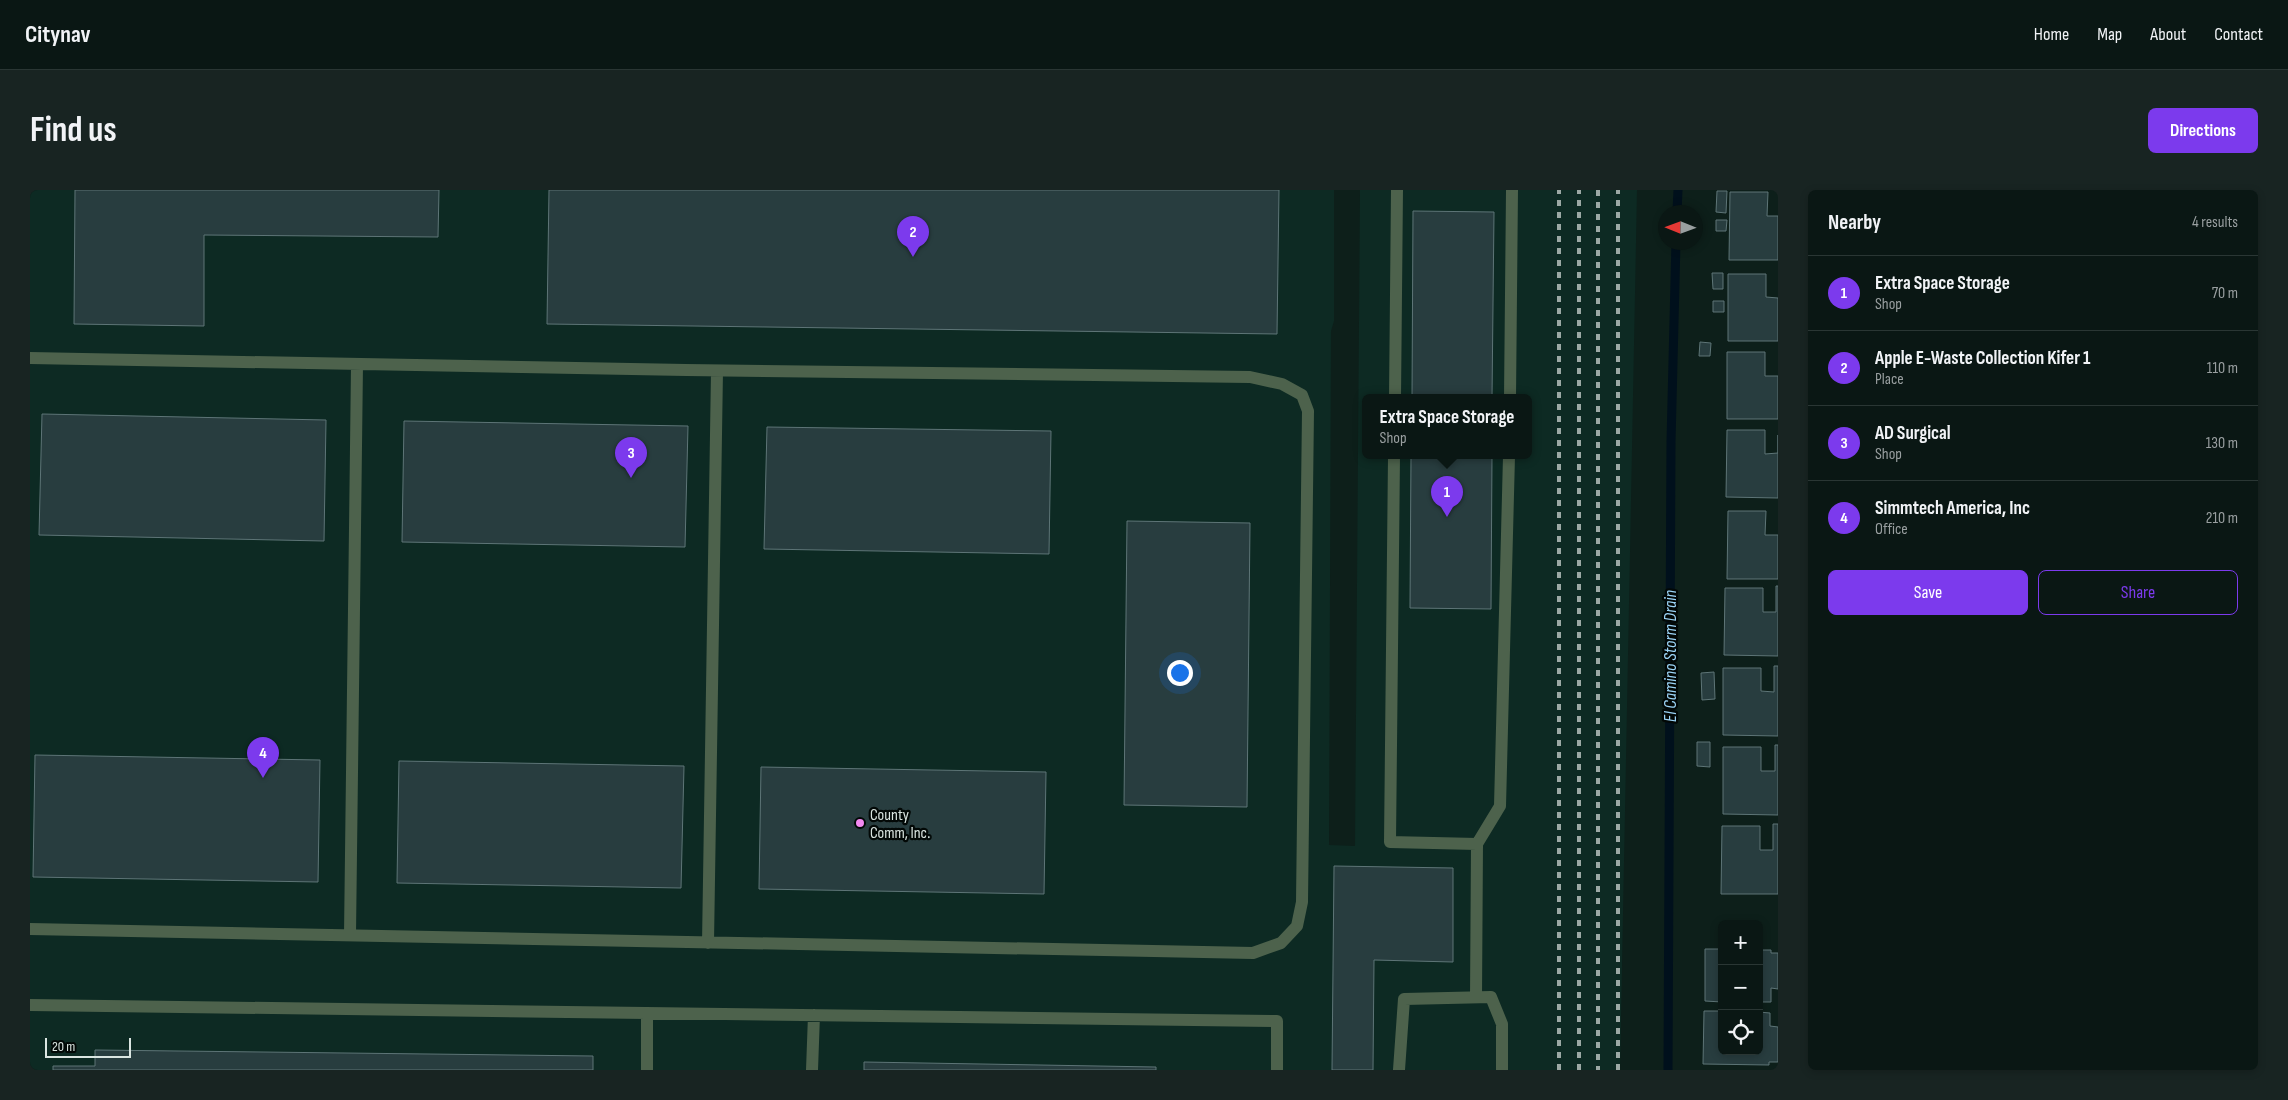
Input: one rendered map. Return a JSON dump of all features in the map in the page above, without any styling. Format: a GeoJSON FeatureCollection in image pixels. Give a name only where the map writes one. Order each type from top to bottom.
{"type":"FeatureCollection","features":[{"type":"Feature","properties":{"kind":"lane"},"geometry":{"type":"LineString","coordinates":[[1394,394],[1397,190]]}},
{"type":"Feature","properties":{"kind":"lane"},"geometry":{"type":"LineString","coordinates":[[1510,394],[1512,190]]}},
{"type":"Feature","properties":{"kind":"lane"},"geometry":{"type":"LineString","coordinates":[[30,358],[718,371],[1250,377],[1282,384],[1302,395],[1308,411],[1302,902],[1297,926],[1281,943],[1253,953],[30,929]]}},
{"type":"Feature","properties":{"kind":"lane"},"geometry":{"type":"LineString","coordinates":[[350,935],[357,365]]}},
{"type":"Feature","properties":{"kind":"lane"},"geometry":{"type":"LineString","coordinates":[[708,943],[718,371]]}},
{"type":"Feature","properties":{"kind":"lane"},"geometry":{"type":"LineString","coordinates":[[1394,459],[1390,842],[1476,844]]}},
{"type":"Feature","properties":{"kind":"lane"},"geometry":{"type":"LineString","coordinates":[[1476,998],[1476,844],[1500,806],[1509,459]]}},
{"type":"Feature","properties":{"kind":"lane"},"geometry":{"type":"LineString","coordinates":[[1399,1070],[1404,999],[1491,997],[1502,1024],[1502,1070]]}},
{"type":"Feature","properties":{"kind":"lane"},"geometry":{"type":"LineString","coordinates":[[30,1005],[1277,1021],[1277,1070]]}},
{"type":"Feature","properties":{"kind":"lane"},"geometry":{"type":"LineString","coordinates":[[647,1070],[648,1013]]}},
{"type":"Feature","properties":{"kind":"lane"},"geometry":{"type":"LineString","coordinates":[[812,1070],[814,1015]]}},
{"type":"Feature","properties":{"kind":"shaded area"},"geometry":{"type":"Polygon","coordinates":[[[30,190],[1334,190],[1334,321],[1331,331],[1329,845],[1355,846],[1360,190],[1637,190],[1620,1070],[30,1070],[30,190]]]}},
{"type":"Feature","properties":{"kind":"building"},"geometry":{"type":"Polygon","coordinates":[[[75,190],[439,190],[438,237],[204,235],[204,326],[74,324],[75,190]]]}},
{"type":"Feature","properties":{"kind":"building"},"geometry":{"type":"Polygon","coordinates":[[[549,190],[1279,190],[1277,334],[547,324],[549,190]]]}},
{"type":"Feature","properties":{"kind":"building"},"geometry":{"type":"Polygon","coordinates":[[[1717,191],[1727,191],[1726,213],[1716,212],[1717,191]]]}},
{"type":"Feature","properties":{"kind":"building"},"geometry":{"type":"Polygon","coordinates":[[[1730,192],[1768,192],[1767,216],[1778,216],[1778,260],[1729,260],[1730,192]]]}},
{"type":"Feature","properties":{"kind":"building"},"geometry":{"type":"Polygon","coordinates":[[[1413,211],[1494,212],[1492,394],[1412,394],[1413,211]]]}},
{"type":"Feature","properties":{"kind":"building"},"geometry":{"type":"Polygon","coordinates":[[[1716,220],[1727,220],[1726,231],[1716,231],[1716,220]]]}},
{"type":"Feature","properties":{"kind":"building"},"geometry":{"type":"Polygon","coordinates":[[[1712,273],[1723,273],[1723,289],[1713,289],[1712,273]]]}},
{"type":"Feature","properties":{"kind":"building"},"geometry":{"type":"Polygon","coordinates":[[[1728,274],[1766,274],[1766,297],[1778,298],[1778,341],[1728,341],[1728,274]]]}},
{"type":"Feature","properties":{"kind":"building"},"geometry":{"type":"Polygon","coordinates":[[[1713,301],[1724,301],[1724,312],[1713,312],[1713,301]]]}},
{"type":"Feature","properties":{"kind":"building"},"geometry":{"type":"Polygon","coordinates":[[[1700,342],[1711,343],[1710,356],[1699,356],[1700,342]]]}},
{"type":"Feature","properties":{"kind":"building"},"geometry":{"type":"Polygon","coordinates":[[[1727,352],[1765,352],[1765,376],[1778,376],[1778,419],[1727,419],[1727,352]]]}},
{"type":"Feature","properties":{"kind":"building"},"geometry":{"type":"Polygon","coordinates":[[[42,414],[326,420],[324,541],[39,535],[42,414]]]}},
{"type":"Feature","properties":{"kind":"building"},"geometry":{"type":"Polygon","coordinates":[[[404,421],[688,426],[685,547],[402,542],[404,421]]]}},
{"type":"Feature","properties":{"kind":"building"},"geometry":{"type":"Polygon","coordinates":[[[767,427],[1051,431],[1049,554],[764,549],[767,427]]]}},
{"type":"Feature","properties":{"kind":"building"},"geometry":{"type":"Polygon","coordinates":[[[1727,430],[1765,430],[1765,454],[1778,453],[1778,498],[1726,497],[1727,430]]]}},
{"type":"Feature","properties":{"kind":"building"},"geometry":{"type":"Polygon","coordinates":[[[1411,459],[1492,459],[1491,609],[1410,608],[1411,459]]]}},
{"type":"Feature","properties":{"kind":"building"},"geometry":{"type":"Polygon","coordinates":[[[1728,511],[1766,511],[1765,535],[1778,535],[1778,579],[1727,579],[1728,511]]]}},
{"type":"Feature","properties":{"kind":"building"},"geometry":{"type":"Polygon","coordinates":[[[1127,521],[1250,523],[1247,807],[1124,805],[1127,521]]]}},
{"type":"Feature","properties":{"kind":"building"},"geometry":{"type":"Polygon","coordinates":[[[1776,586],[1778,586],[1778,656],[1724,655],[1725,588],[1763,588],[1763,612],[1776,612],[1776,586]]]}},
{"type":"Feature","properties":{"kind":"building"},"geometry":{"type":"Polygon","coordinates":[[[1774,666],[1778,666],[1778,736],[1723,735],[1723,668],[1761,668],[1761,691],[1774,692],[1774,666]]]}},
{"type":"Feature","properties":{"kind":"building"},"geometry":{"type":"Polygon","coordinates":[[[1714,672],[1715,699],[1702,700],[1701,673],[1714,672]]]}},
{"type":"Feature","properties":{"kind":"building"},"geometry":{"type":"Polygon","coordinates":[[[1697,742],[1710,742],[1710,767],[1697,766],[1697,742]]]}},
{"type":"Feature","properties":{"kind":"building"},"geometry":{"type":"Polygon","coordinates":[[[1775,745],[1778,745],[1778,815],[1723,814],[1723,747],[1761,747],[1761,771],[1775,771],[1775,745]]]}},
{"type":"Feature","properties":{"kind":"building"},"geometry":{"type":"Polygon","coordinates":[[[35,755],[320,760],[318,882],[33,877],[35,755]]]}},
{"type":"Feature","properties":{"kind":"building"},"geometry":{"type":"Polygon","coordinates":[[[399,761],[684,766],[681,888],[397,883],[399,761]]]}},
{"type":"Feature","properties":{"kind":"building"},"geometry":{"type":"Polygon","coordinates":[[[761,767],[1046,772],[1044,894],[759,889],[761,767]]]}},
{"type":"Feature","properties":{"kind":"building"},"geometry":{"type":"Polygon","coordinates":[[[1773,824],[1778,824],[1778,894],[1721,894],[1722,826],[1760,826],[1760,850],[1773,850],[1773,824]]]}},
{"type":"Feature","properties":{"kind":"building"},"geometry":{"type":"Polygon","coordinates":[[[1334,866],[1453,868],[1453,962],[1374,960],[1373,1070],[1332,1070],[1334,866]]]}},
{"type":"Feature","properties":{"kind":"building"},"geometry":{"type":"Polygon","coordinates":[[[1705,949],[1718,949],[1718,1002],[1705,1001],[1705,949]]]}},
{"type":"Feature","properties":{"kind":"building"},"geometry":{"type":"Polygon","coordinates":[[[1763,950],[1771,950],[1771,953],[1778,953],[1778,989],[1771,988],[1771,1002],[1763,1002],[1763,950]]]}},
{"type":"Feature","properties":{"kind":"building"},"geometry":{"type":"Polygon","coordinates":[[[1704,1011],[1718,1011],[1718,1055],[1763,1055],[1763,1012],[1770,1013],[1770,1026],[1778,1027],[1778,1062],[1769,1062],[1769,1065],[1703,1064],[1704,1011]]]}},
{"type":"Feature","properties":{"kind":"building"},"geometry":{"type":"Polygon","coordinates":[[[95,1050],[593,1056],[593,1070],[53,1070],[53,1066],[95,1066],[95,1050]]]}},
{"type":"Feature","properties":{"kind":"building"},"geometry":{"type":"Polygon","coordinates":[[[864,1062],[1156,1067],[1156,1070],[864,1070],[864,1062]]]}},
{"type":"Feature","properties":{"kind":"waterway","name":"El Camino Storm Drain"},"geometry":{"type":"LineString","coordinates":[[1677,205],[1678,190]]}},
{"type":"Feature","properties":{"kind":"waterway","name":"El Camino Storm Drain"},"geometry":{"type":"LineString","coordinates":[[1668,1070],[1671,442],[1676,250]]}},
{"type":"Feature","properties":{"kind":"railway"},"geometry":{"type":"LineString","coordinates":[[1559,190],[1559,1070]]}},
{"type":"Feature","properties":{"kind":"railway"},"geometry":{"type":"LineString","coordinates":[[1579,190],[1579,1070]]}},
{"type":"Feature","properties":{"kind":"railway"},"geometry":{"type":"LineString","coordinates":[[1598,190],[1598,1070]]}},
{"type":"Feature","properties":{"kind":"railway"},"geometry":{"type":"LineString","coordinates":[[1618,190],[1618,1070]]}},
{"type":"Feature","properties":{"kind":"place","name":"Apple E-Waste Collection Kifer 1"},"geometry":{"type":"Point","coordinates":[913,257]}},
{"type":"Feature","properties":{"kind":"place","name":"AD Surgical"},"geometry":{"type":"Point","coordinates":[631,478]}},
{"type":"Feature","properties":{"kind":"place","name":"Extra Space Storage"},"geometry":{"type":"Point","coordinates":[1447,517]}},
{"type":"Feature","properties":{"kind":"place","name":"Simmtech America, Inc"},"geometry":{"type":"Point","coordinates":[263,778]}},
{"type":"Feature","properties":{"kind":"place","name":"County Comm, Inc."},"geometry":{"type":"Point","coordinates":[860,823]}}]}
